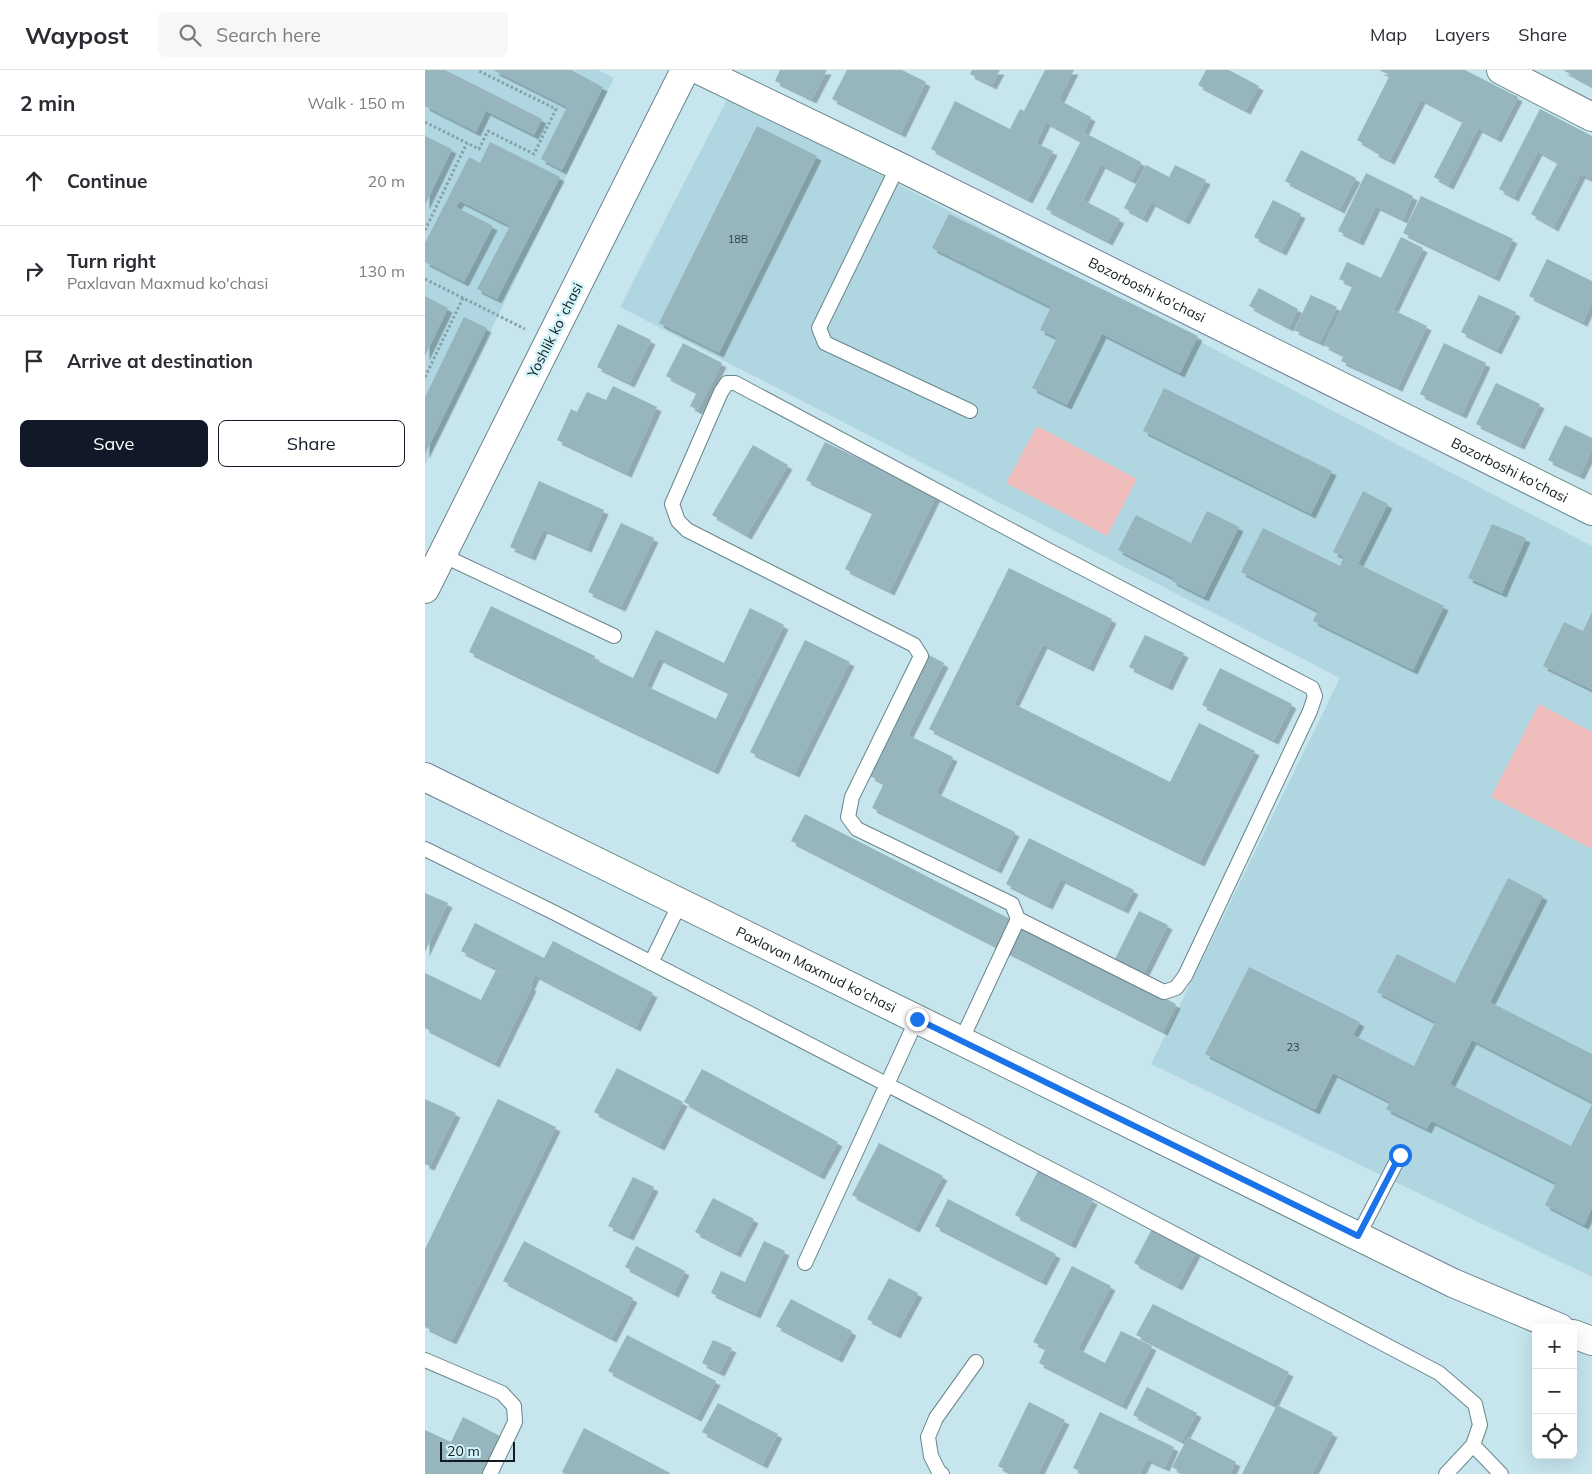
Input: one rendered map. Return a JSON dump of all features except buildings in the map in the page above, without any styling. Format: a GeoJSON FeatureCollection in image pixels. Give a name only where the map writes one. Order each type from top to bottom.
{"type":"FeatureCollection","features":[{"type":"Feature","properties":{"kind":"street","name":"Yoshlik koʻchasi"},"geometry":{"type":"LineString","coordinates":[[425,589],[685,70]]}},
{"type":"Feature","properties":{"kind":"street","name":"Bozorboshi ko'chasi"},"geometry":{"type":"LineString","coordinates":[[699,70],[898,166],[1592,512]]}},
{"type":"Feature","properties":{"kind":"street"},"geometry":{"type":"LineString","coordinates":[[1501,70],[1592,117]]}},
{"type":"Feature","properties":{"kind":"street","name":"Paxlavan Maxmud ko'chasi"},"geometry":{"type":"LineString","coordinates":[[425,777],[1453,1283],[1550,1324]]}},
{"type":"Feature","properties":{"kind":"street"},"geometry":{"type":"LineString","coordinates":[[1577,1335],[1592,1341]]}},
{"type":"Feature","properties":{"kind":"lane"},"geometry":{"type":"LineString","coordinates":[[898,166],[819,328],[825,343],[970,411]]}},
{"type":"Feature","properties":{"kind":"lane"},"geometry":{"type":"LineString","coordinates":[[961,1041],[1017,919],[1013,904],[857,829],[848,817],[852,797],[921,656],[914,645],[687,530],[678,521],[672,504],[721,392],[727,383],[735,383],[1039,546],[1312,688],[1315,696],[1310,711],[1185,976],[1176,988],[1164,992],[1017,919]]}},
{"type":"Feature","properties":{"kind":"lane"},"geometry":{"type":"LineString","coordinates":[[442,555],[614,636]]}},
{"type":"Feature","properties":{"kind":"lane"},"geometry":{"type":"LineString","coordinates":[[425,849],[651,962],[1439,1373],[1475,1404],[1480,1425],[1473,1445],[1446,1474]]}},
{"type":"Feature","properties":{"kind":"lane"},"geometry":{"type":"LineString","coordinates":[[651,962],[680,903]]}},
{"type":"Feature","properties":{"kind":"lane"},"geometry":{"type":"LineString","coordinates":[[805,1263],[917,1019]]}},
{"type":"Feature","properties":{"kind":"lane"},"geometry":{"type":"LineString","coordinates":[[1358,1236],[1400,1155]]}},
{"type":"Feature","properties":{"kind":"lane"},"geometry":{"type":"LineString","coordinates":[[425,1360],[502,1394],[514,1406],[515,1422],[490,1474]]}},
{"type":"Feature","properties":{"kind":"lane"},"geometry":{"type":"LineString","coordinates":[[940,1473],[931,1456],[928,1436],[936,1418],[976,1362]]}},
{"type":"Feature","properties":{"kind":"lane"},"geometry":{"type":"LineString","coordinates":[[1473,1445],[1501,1474]]}},
{"type":"Feature","properties":{"kind":"path"},"geometry":{"type":"LineString","coordinates":[[425,122],[479,149],[488,130],[535,154],[557,110],[477,70]]}},
{"type":"Feature","properties":{"kind":"path"},"geometry":{"type":"LineString","coordinates":[[425,230],[467,143]]}},
{"type":"Feature","properties":{"kind":"path"},"geometry":{"type":"LineString","coordinates":[[425,279],[550,340]]}},
{"type":"Feature","properties":{"kind":"path"},"geometry":{"type":"LineString","coordinates":[[425,377],[463,298]]}},
{"type":"Feature","properties":{"kind":"shaded area"},"geometry":{"type":"Polygon","coordinates":[[[425,70],[598,70],[614,78],[425,465],[425,70]]]}},
{"type":"Feature","properties":{"kind":"shaded area"},"geometry":{"type":"Polygon","coordinates":[[[729,96],[1592,546],[1592,1277],[1151,1064],[1340,678],[620,307],[729,96]]]}},
{"type":"Feature","properties":{"kind":"shaded area"},"geometry":{"type":"Polygon","coordinates":[[[1037,426],[1137,479],[1107,536],[1006,483],[1037,426]]]}},
{"type":"Feature","properties":{"kind":"shaded area"},"geometry":{"type":"Polygon","coordinates":[[[1539,704],[1592,732],[1592,849],[1491,797],[1539,704]]]}},
{"type":"Feature","properties":{"kind":"route"},"geometry":{"type":"LineString","coordinates":[[917,1019],[1358,1236],[1400,1155]]}}]}
